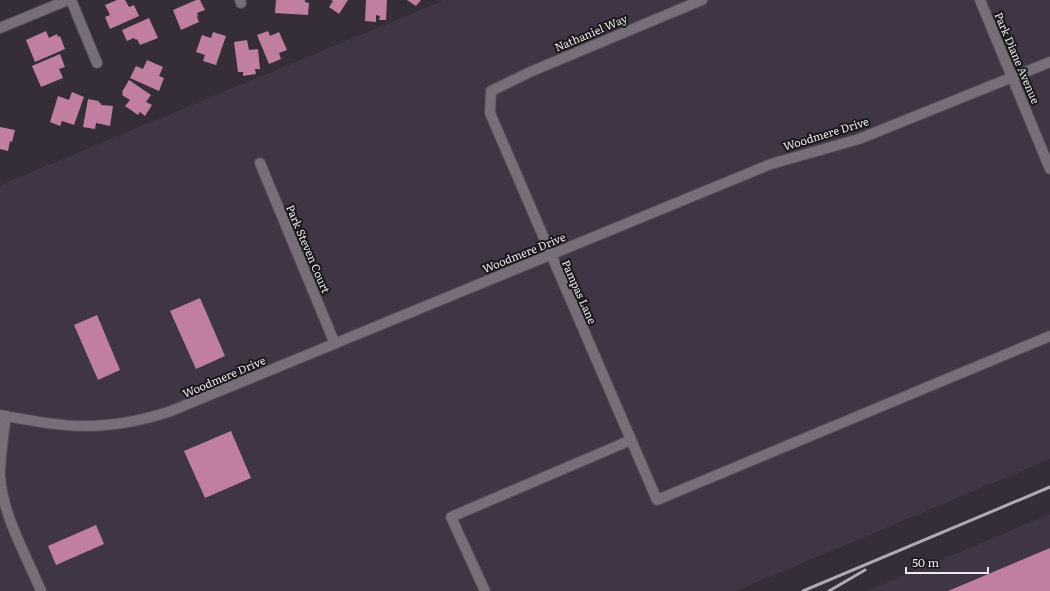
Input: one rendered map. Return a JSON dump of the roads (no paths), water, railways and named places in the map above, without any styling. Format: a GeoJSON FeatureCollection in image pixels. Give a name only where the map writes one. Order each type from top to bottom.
{"type":"FeatureCollection","features":[{"type":"Feature","properties":{"kind":"street"},"geometry":{"type":"LineString","coordinates":[[0,28],[68,0]]}},
{"type":"Feature","properties":{"kind":"street"},"geometry":{"type":"LineString","coordinates":[[71,0],[98,63]]}},
{"type":"Feature","properties":{"kind":"street","name":"Nathaniel Way"},"geometry":{"type":"LineString","coordinates":[[491,91],[530,72],[702,0]]}},
{"type":"Feature","properties":{"kind":"street","name":"Park Diane Avenue"},"geometry":{"type":"LineString","coordinates":[[980,0],[1050,169]]}},
{"type":"Feature","properties":{"kind":"street","name":"Woodmere Drive"},"geometry":{"type":"LineString","coordinates":[[3,416],[86,426],[142,420],[184,406],[771,164],[859,139],[930,109],[1013,78],[1050,62]]}},
{"type":"Feature","properties":{"kind":"street","name":"Pampas Lane"},"geometry":{"type":"LineString","coordinates":[[491,91],[490,113],[657,500],[1050,336]]}},
{"type":"Feature","properties":{"kind":"street","name":"Park Steven Court"},"geometry":{"type":"LineString","coordinates":[[260,163],[335,344]]}},
{"type":"Feature","properties":{"kind":"street"},"geometry":{"type":"LineString","coordinates":[[3,416],[0,456],[0,477],[3,495],[8,515],[42,591]]}},
{"type":"Feature","properties":{"kind":"street"},"geometry":{"type":"LineString","coordinates":[[485,591],[451,517],[631,440]]}},
{"type":"Feature","properties":{"kind":"railway"},"geometry":{"type":"LineString","coordinates":[[803,591],[1050,487]]}},
{"type":"Feature","properties":{"kind":"railway"},"geometry":{"type":"LineString","coordinates":[[829,591],[865,570]]}}]}
